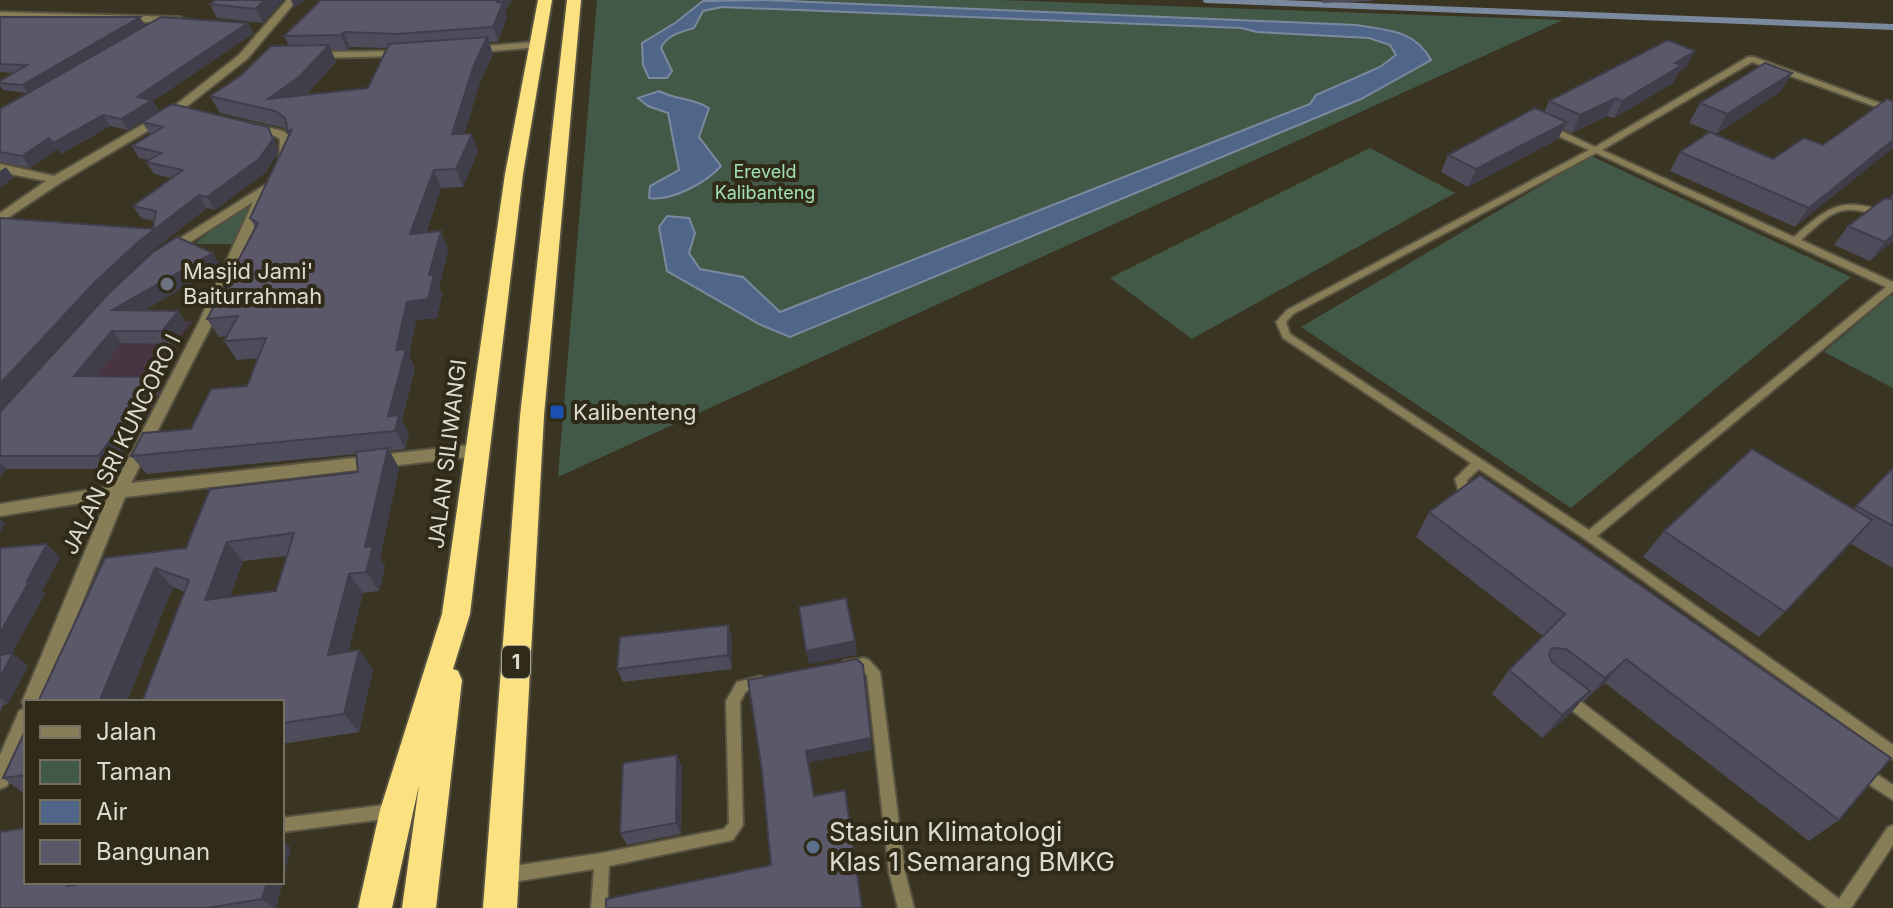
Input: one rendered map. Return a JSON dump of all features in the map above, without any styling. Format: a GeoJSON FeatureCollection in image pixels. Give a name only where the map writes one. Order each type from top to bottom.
{"type":"FeatureCollection","features":[{"type":"Feature","properties":{"kind":"highway","name":"JALAN SILIWANGI"},"geometry":{"type":"LineString","coordinates":[[375,908],[396,810],[456,614],[514,174],[545,0]]}},
{"type":"Feature","properties":{"kind":"highway","name":"1"},"geometry":{"type":"LineString","coordinates":[[500,908],[532,416],[574,0]]}},
{"type":"Feature","properties":{"kind":"highway"},"geometry":{"type":"LineString","coordinates":[[419,908],[456,614]]}},
{"type":"Feature","properties":{"kind":"street"},"geometry":{"type":"LineString","coordinates":[[0,219],[56,180],[184,111],[243,57],[259,28],[292,0]]}},
{"type":"Feature","properties":{"kind":"street"},"geometry":{"type":"LineString","coordinates":[[0,15],[194,22]]}},
{"type":"Feature","properties":{"kind":"street"},"geometry":{"type":"LineString","coordinates":[[142,35],[168,19]]}},
{"type":"Feature","properties":{"kind":"street"},"geometry":{"type":"LineString","coordinates":[[462,50],[536,45]]}},
{"type":"Feature","properties":{"kind":"street"},"geometry":{"type":"LineString","coordinates":[[300,55],[418,53]]}},
{"type":"Feature","properties":{"kind":"street"},"geometry":{"type":"LineString","coordinates":[[243,57],[257,56]]}},
{"type":"Feature","properties":{"kind":"street","name":"JALAN SRI KUNCORO I"},"geometry":{"type":"LineString","coordinates":[[33,700],[119,491],[205,324],[271,179],[288,152],[286,138],[279,133],[236,123]]}},
{"type":"Feature","properties":{"kind":"street"},"geometry":{"type":"LineString","coordinates":[[0,168],[56,180]]}},
{"type":"Feature","properties":{"kind":"street"},"geometry":{"type":"LineString","coordinates":[[154,260],[271,179]]}},
{"type":"Feature","properties":{"kind":"street"},"geometry":{"type":"LineString","coordinates":[[0,510],[119,491],[477,450]]}},
{"type":"Feature","properties":{"kind":"street"},"geometry":{"type":"LineString","coordinates":[[0,779],[24,722]]}},
{"type":"Feature","properties":{"kind":"lane"},"geometry":{"type":"LineString","coordinates":[[1893,111],[1751,59],[1595,150],[1290,312],[1281,322],[1286,336],[1589,536],[1893,753]]}},
{"type":"Feature","properties":{"kind":"lane"},"geometry":{"type":"LineString","coordinates":[[1543,126],[1893,286],[1589,536]]}},
{"type":"Feature","properties":{"kind":"lane"},"geometry":{"type":"LineString","coordinates":[[1795,241],[1837,206],[1854,205],[1893,217]]}},
{"type":"Feature","properties":{"kind":"lane"},"geometry":{"type":"LineString","coordinates":[[1478,463],[1461,479],[1462,486],[1483,503]]}},
{"type":"Feature","properties":{"kind":"lane"},"geometry":{"type":"LineString","coordinates":[[829,669],[861,663],[873,672],[897,872],[906,908]]}},
{"type":"Feature","properties":{"kind":"lane"},"geometry":{"type":"LineString","coordinates":[[503,876],[721,838],[733,831],[736,820],[733,701],[742,686],[773,680]]}},
{"type":"Feature","properties":{"kind":"lane"},"geometry":{"type":"LineString","coordinates":[[1552,688],[1840,908],[1893,832]]}},
{"type":"Feature","properties":{"kind":"lane"},"geometry":{"type":"LineString","coordinates":[[1855,766],[1893,793]]}},
{"type":"Feature","properties":{"kind":"lane"},"geometry":{"type":"LineString","coordinates":[[284,825],[396,810]]}},
{"type":"Feature","properties":{"kind":"lane"},"geometry":{"type":"LineString","coordinates":[[599,908],[602,860]]}},
{"type":"Feature","properties":{"kind":"shaded area"},"geometry":{"type":"Polygon","coordinates":[[[97,319],[193,321],[142,385],[170,386],[144,422],[6,422],[97,319]]]}},
{"type":"Feature","properties":{"kind":"green space","name":"Ereveld Kalibanteng"},"geometry":{"type":"Polygon","coordinates":[[[597,0],[999,0],[1563,20],[558,477],[597,0]]]}},
{"type":"Feature","properties":{"kind":"green space"},"geometry":{"type":"Polygon","coordinates":[[[1370,148],[1455,193],[1192,339],[1110,278],[1370,148]]]}},
{"type":"Feature","properties":{"kind":"green space"},"geometry":{"type":"Polygon","coordinates":[[[1591,156],[1851,277],[1571,508],[1301,327],[1591,156]]]}},
{"type":"Feature","properties":{"kind":"green space"},"geometry":{"type":"Polygon","coordinates":[[[249,202],[254,203],[232,244],[194,244],[249,202]]]}},
{"type":"Feature","properties":{"kind":"green space"},"geometry":{"type":"Polygon","coordinates":[[[1893,296],[1893,388],[1824,352],[1893,296]]]}},
{"type":"Feature","properties":{"kind":"water"},"geometry":{"type":"Polygon","coordinates":[[[764,0],[1356,25],[1389,30],[1408,37],[1431,60],[1361,99],[790,337],[761,325],[667,271],[659,227],[667,216],[689,218],[695,233],[689,253],[700,269],[743,277],[780,312],[1310,104],[1316,95],[1380,67],[1396,55],[1390,45],[1369,38],[1257,32],[1241,28],[722,7],[703,11],[694,28],[667,40],[661,48],[672,71],[667,78],[649,78],[643,65],[642,43],[703,1],[764,0]]]}},
{"type":"Feature","properties":{"kind":"water"},"geometry":{"type":"Polygon","coordinates":[[[659,91],[709,108],[699,137],[721,166],[688,190],[668,197],[649,198],[650,186],[679,170],[668,113],[648,106],[638,98],[659,91]]]}},
{"type":"Feature","properties":{"kind":"building"},"geometry":{"type":"Polygon","coordinates":[[[215,0],[264,0],[256,9],[210,4],[215,0]]]}},
{"type":"Feature","properties":{"kind":"building"},"geometry":{"type":"Polygon","coordinates":[[[321,0],[498,0],[503,3],[493,27],[396,34],[344,32],[341,35],[284,36],[321,0]]]}},
{"type":"Feature","properties":{"kind":"building"},"geometry":{"type":"Polygon","coordinates":[[[0,17],[140,17],[22,85],[0,83],[27,65],[0,64],[0,17]]]}},
{"type":"Feature","properties":{"kind":"building"},"geometry":{"type":"Polygon","coordinates":[[[161,17],[248,23],[137,97],[152,100],[121,119],[103,115],[53,143],[49,138],[22,156],[0,152],[0,109],[161,17]]]}},
{"type":"Feature","properties":{"kind":"building"},"geometry":{"type":"Polygon","coordinates":[[[487,37],[474,65],[452,134],[472,134],[456,169],[434,170],[410,234],[441,231],[429,275],[434,275],[428,299],[407,302],[396,350],[406,349],[388,416],[399,415],[395,431],[131,456],[143,433],[191,429],[211,389],[247,386],[266,338],[224,341],[238,316],[207,319],[258,223],[250,218],[292,129],[288,132],[285,118],[275,111],[210,96],[240,76],[271,46],[329,45],[299,77],[268,99],[368,88],[389,44],[487,37]]]}},
{"type":"Feature","properties":{"kind":"building"},"geometry":{"type":"Polygon","coordinates":[[[1668,40],[1695,51],[1675,63],[1682,65],[1622,101],[1616,98],[1580,115],[1549,101],[1668,40]]]}},
{"type":"Feature","properties":{"kind":"building"},"geometry":{"type":"Polygon","coordinates":[[[1765,63],[1792,73],[1727,114],[1700,103],[1765,63]]]}},
{"type":"Feature","properties":{"kind":"building"},"geometry":{"type":"Polygon","coordinates":[[[1887,99],[1893,101],[1893,140],[1809,208],[1680,152],[1710,132],[1773,159],[1804,138],[1823,145],[1887,99]]]}},
{"type":"Feature","properties":{"kind":"building"},"geometry":{"type":"Polygon","coordinates":[[[172,104],[268,127],[273,139],[259,159],[207,197],[199,195],[138,242],[95,282],[0,384],[0,218],[153,229],[156,211],[133,206],[183,170],[146,162],[161,153],[132,146],[163,127],[142,122],[172,104]]]}},
{"type":"Feature","properties":{"kind":"building"},"geometry":{"type":"Polygon","coordinates":[[[1535,108],[1567,122],[1476,169],[1448,155],[1535,108]]]}},
{"type":"Feature","properties":{"kind":"building"},"geometry":{"type":"Polygon","coordinates":[[[1885,198],[1893,200],[1893,235],[1885,242],[1848,226],[1885,198]]]}},
{"type":"Feature","properties":{"kind":"building"},"geometry":{"type":"Polygon","coordinates":[[[177,237],[213,253],[112,310],[178,311],[162,331],[112,331],[74,376],[151,377],[129,410],[133,410],[98,456],[0,456],[0,412],[110,292],[152,253],[177,237]]]}},
{"type":"Feature","properties":{"kind":"building"},"geometry":{"type":"Polygon","coordinates":[[[388,448],[365,547],[373,546],[366,572],[349,574],[328,655],[359,650],[344,714],[284,723],[284,700],[143,700],[189,580],[155,568],[100,700],[39,700],[105,558],[186,548],[210,489],[358,472],[356,452],[388,448]],[[294,533],[227,542],[205,600],[276,591],[294,533]]]}},
{"type":"Feature","properties":{"kind":"building"},"geometry":{"type":"Polygon","coordinates":[[[1752,449],[1872,520],[1785,612],[1664,531],[1752,449]]]}},
{"type":"Feature","properties":{"kind":"building"},"geometry":{"type":"Polygon","coordinates":[[[1893,468],[1893,526],[1856,506],[1893,468]]]}},
{"type":"Feature","properties":{"kind":"building"},"geometry":{"type":"Polygon","coordinates":[[[1480,475],[1891,758],[1839,820],[1626,659],[1605,678],[1566,649],[1552,648],[1549,654],[1552,662],[1590,691],[1562,715],[1509,670],[1565,614],[1429,512],[1480,475]]]}},
{"type":"Feature","properties":{"kind":"building"},"geometry":{"type":"Polygon","coordinates":[[[47,544],[27,581],[30,580],[0,633],[0,548],[47,544]]]}},
{"type":"Feature","properties":{"kind":"building"},"geometry":{"type":"Polygon","coordinates":[[[846,598],[855,641],[806,651],[799,607],[846,598]]]}},
{"type":"Feature","properties":{"kind":"building"},"geometry":{"type":"Polygon","coordinates":[[[728,625],[728,655],[617,669],[620,637],[728,625]]]}},
{"type":"Feature","properties":{"kind":"building"},"geometry":{"type":"Polygon","coordinates":[[[13,653],[0,677],[0,655],[13,653]]]}},
{"type":"Feature","properties":{"kind":"building"},"geometry":{"type":"Polygon","coordinates":[[[857,659],[863,665],[871,738],[806,751],[814,796],[845,790],[862,908],[606,908],[606,899],[771,865],[762,771],[748,680],[857,659]]]}},
{"type":"Feature","properties":{"kind":"building"},"geometry":{"type":"Polygon","coordinates":[[[24,733],[24,775],[3,778],[24,733]]]}},
{"type":"Feature","properties":{"kind":"building"},"geometry":{"type":"Polygon","coordinates":[[[677,755],[676,823],[620,833],[623,763],[677,755]]]}},
{"type":"Feature","properties":{"kind":"building"},"geometry":{"type":"Polygon","coordinates":[[[24,828],[24,884],[266,884],[262,899],[207,908],[0,908],[0,832],[24,828]]]}},
{"type":"Feature","properties":{"kind":"waterway"},"geometry":{"type":"LineString","coordinates":[[1206,0],[1893,27]]}},
{"type":"Feature","properties":{"kind":"place","name":"Masjid Jami' Baiturrahmah"},"geometry":{"type":"Point","coordinates":[167,284]}},
{"type":"Feature","properties":{"kind":"place","name":"Kalibenteng"},"geometry":{"type":"Point","coordinates":[557,412]}},
{"type":"Feature","properties":{"kind":"place","name":"Stasiun Klimatologi Klas 1 Semarang BMKG"},"geometry":{"type":"Point","coordinates":[813,847]}}]}
